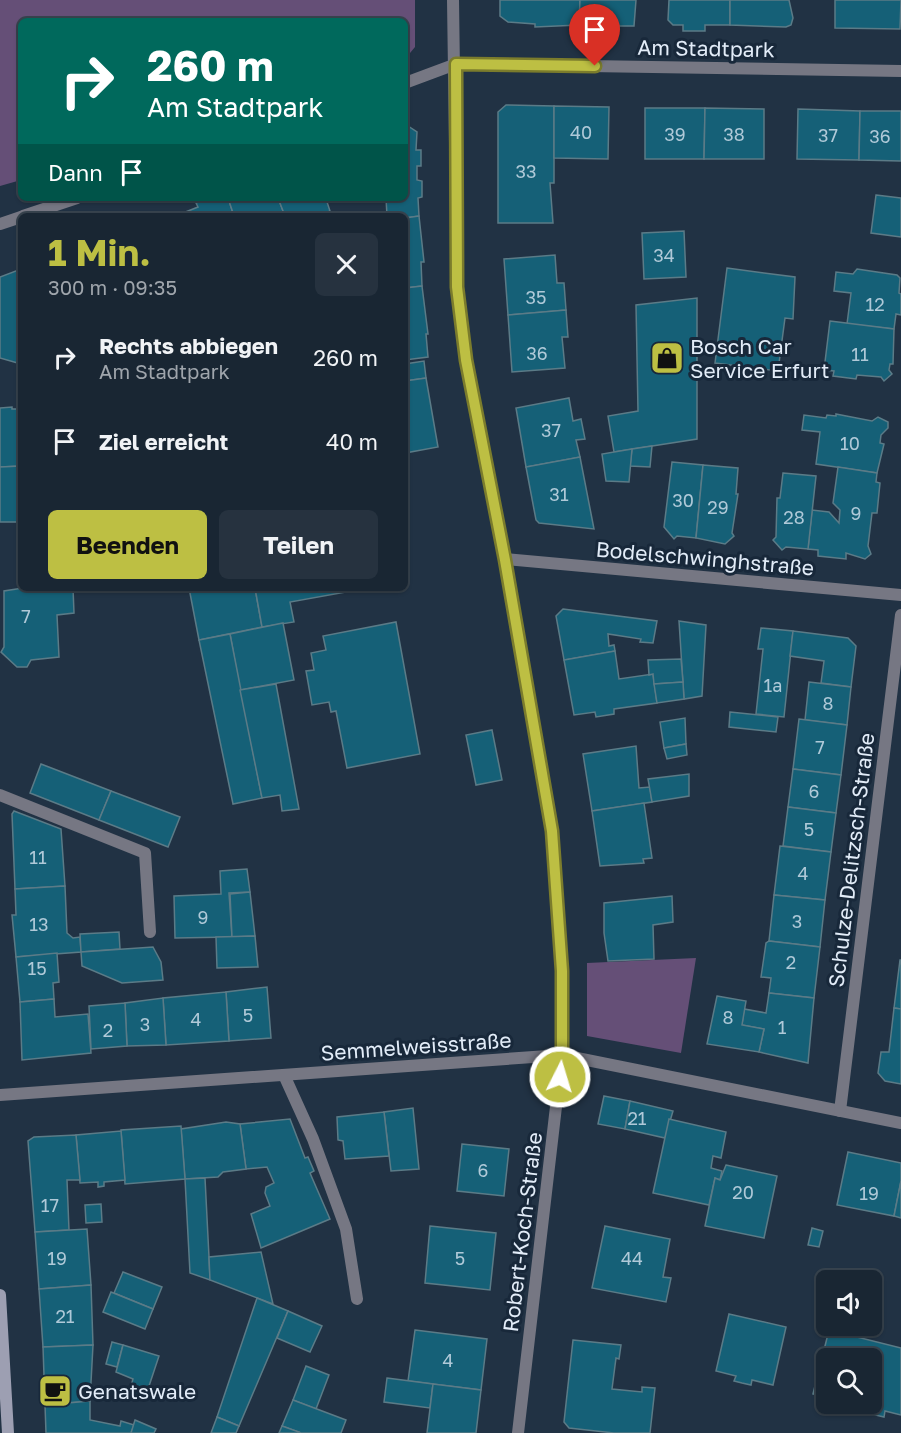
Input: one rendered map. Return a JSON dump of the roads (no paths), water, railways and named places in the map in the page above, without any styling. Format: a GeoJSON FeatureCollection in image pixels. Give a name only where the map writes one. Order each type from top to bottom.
{"type":"FeatureCollection","features":[{"type":"Feature","properties":{"kind":"main road"},"geometry":{"type":"LineString","coordinates":[[0,1295],[8,1433]]}},
{"type":"Feature","properties":{"kind":"street","name":"Robert-Koch-Straße"},"geometry":{"type":"LineString","coordinates":[[453,0],[456,64],[457,287],[466,360],[505,560],[552,831],[562,971],[562,1054],[518,1433]]}},
{"type":"Feature","properties":{"kind":"street","name":"Am Stadtpark"},"geometry":{"type":"LineString","coordinates":[[408,81],[456,64],[901,71]]}},
{"type":"Feature","properties":{"kind":"street"},"geometry":{"type":"LineString","coordinates":[[31,213],[68,201]]}},
{"type":"Feature","properties":{"kind":"street"},"geometry":{"type":"LineString","coordinates":[[0,224],[18,217]]}},
{"type":"Feature","properties":{"kind":"street","name":"Bodelschwinghstraße"},"geometry":{"type":"LineString","coordinates":[[505,560],[901,595]]}},
{"type":"Feature","properties":{"kind":"street","name":"Schulze-Delitzsch-Straße"},"geometry":{"type":"LineString","coordinates":[[840,1111],[901,615]]}},
{"type":"Feature","properties":{"kind":"street"},"geometry":{"type":"LineString","coordinates":[[0,795],[145,853],[150,932]]}},
{"type":"Feature","properties":{"kind":"street","name":"Semmelweisstraße"},"geometry":{"type":"LineString","coordinates":[[0,1095],[562,1054],[901,1123]]}},
{"type":"Feature","properties":{"kind":"street"},"geometry":{"type":"LineString","coordinates":[[284,1075],[313,1139],[346,1229],[357,1299]]}},
{"type":"Feature","properties":{"kind":"place","name":"Bosch Car Service Erfurt"},"geometry":{"type":"Point","coordinates":[667,358]}},
{"type":"Feature","properties":{"kind":"place","name":"Genatswale"},"geometry":{"type":"Point","coordinates":[55,1391]}}]}
